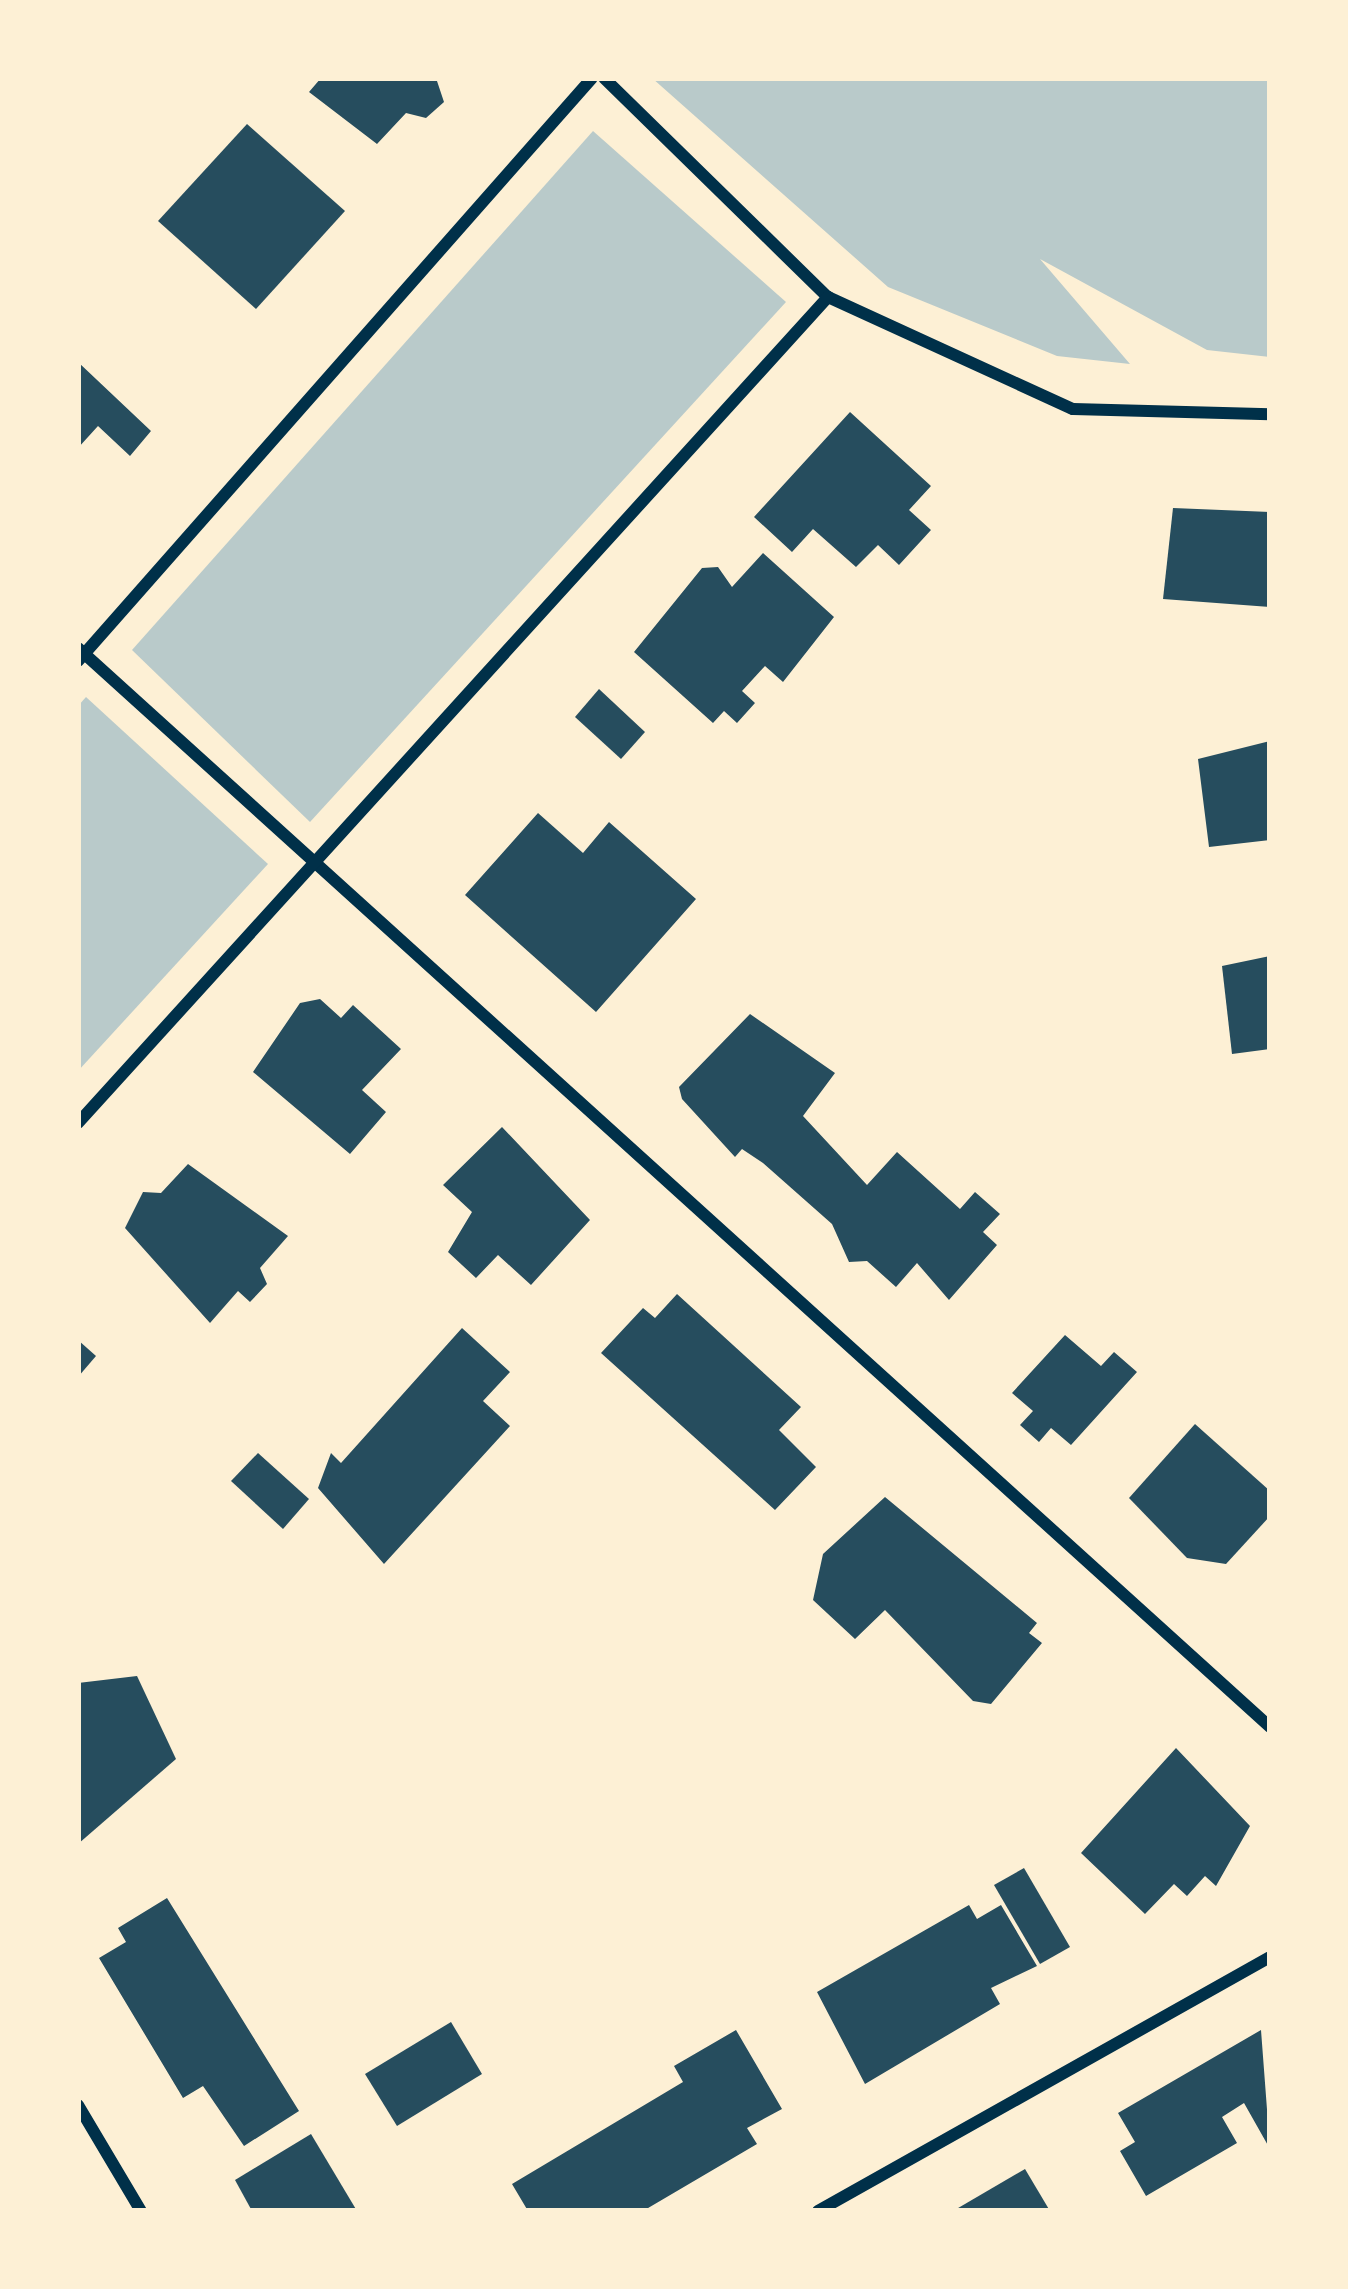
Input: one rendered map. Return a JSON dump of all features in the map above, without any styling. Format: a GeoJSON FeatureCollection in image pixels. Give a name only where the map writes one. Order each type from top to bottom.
{"type":"FeatureCollection","features":[{"type":"Feature","properties":{"kind":"street"},"geometry":{"type":"LineString","coordinates":[[592,78],[80,654],[320,864],[1270,1727]]}},
{"type":"Feature","properties":{"kind":"street"},"geometry":{"type":"LineString","coordinates":[[604,78],[828,297],[1072,409],[1270,414]]}},
{"type":"Feature","properties":{"kind":"street"},"geometry":{"type":"LineString","coordinates":[[78,1123],[320,864],[828,297]]}},
{"type":"Feature","properties":{"kind":"street"},"geometry":{"type":"LineString","coordinates":[[818,2211],[1270,1957]]}},
{"type":"Feature","properties":{"kind":"street"},"geometry":{"type":"LineString","coordinates":[[78,2105],[141,2211]]}},
{"type":"Feature","properties":{"kind":"shaded area"},"geometry":{"type":"Polygon","coordinates":[[[652,78],[1270,78],[1270,357],[1207,350],[1040,259],[1130,364],[1057,356],[888,287],[652,78]]]}},
{"type":"Feature","properties":{"kind":"shaded area"},"geometry":{"type":"Polygon","coordinates":[[[593,131],[786,302],[310,822],[132,650],[593,131]]]}},
{"type":"Feature","properties":{"kind":"shaded area"},"geometry":{"type":"Polygon","coordinates":[[[86,697],[268,864],[78,1071],[78,706],[86,697]]]}},
{"type":"Feature","properties":{"kind":"building"},"geometry":{"type":"Polygon","coordinates":[[[321,78],[436,78],[444,102],[426,118],[406,113],[377,144],[309,92],[321,78]]]}},
{"type":"Feature","properties":{"kind":"building"},"geometry":{"type":"Polygon","coordinates":[[[247,124],[345,211],[256,309],[158,221],[247,124]]]}},
{"type":"Feature","properties":{"kind":"building"},"geometry":{"type":"Polygon","coordinates":[[[78,362],[151,431],[130,456],[98,426],[78,448],[78,362]]]}},
{"type":"Feature","properties":{"kind":"building"},"geometry":{"type":"Polygon","coordinates":[[[850,412],[931,486],[909,510],[931,530],[899,565],[878,545],[856,567],[813,529],[792,552],[754,517],[850,412]]]}},
{"type":"Feature","properties":{"kind":"building"},"geometry":{"type":"Polygon","coordinates":[[[1173,508],[1270,512],[1270,607],[1163,599],[1173,508]]]}},
{"type":"Feature","properties":{"kind":"building"},"geometry":{"type":"Polygon","coordinates":[[[763,553],[834,617],[783,682],[765,666],[742,691],[755,703],[737,723],[724,711],[713,723],[634,652],[702,568],[718,567],[732,587],[763,553]]]}},
{"type":"Feature","properties":{"kind":"building"},"geometry":{"type":"Polygon","coordinates":[[[599,689],[645,732],[621,759],[575,717],[599,689]]]}},
{"type":"Feature","properties":{"kind":"building"},"geometry":{"type":"Polygon","coordinates":[[[1270,741],[1270,840],[1209,847],[1198,759],[1270,741]]]}},
{"type":"Feature","properties":{"kind":"building"},"geometry":{"type":"Polygon","coordinates":[[[538,813],[583,853],[609,822],[696,899],[596,1012],[465,895],[538,813]]]}},
{"type":"Feature","properties":{"kind":"building"},"geometry":{"type":"Polygon","coordinates":[[[1270,956],[1270,1049],[1232,1054],[1222,966],[1270,956]]]}},
{"type":"Feature","properties":{"kind":"building"},"geometry":{"type":"Polygon","coordinates":[[[320,999],[341,1018],[353,1005],[401,1049],[362,1090],[386,1112],[350,1154],[253,1072],[300,1003],[320,999]]]}},
{"type":"Feature","properties":{"kind":"building"},"geometry":{"type":"Polygon","coordinates":[[[750,1014],[835,1073],[803,1116],[867,1185],[897,1152],[960,1209],[975,1192],[1000,1214],[983,1232],[997,1245],[949,1300],[917,1263],[896,1287],[867,1261],[849,1262],[832,1224],[763,1163],[742,1149],[735,1157],[682,1099],[679,1087],[750,1014]]]}},
{"type":"Feature","properties":{"kind":"building"},"geometry":{"type":"Polygon","coordinates":[[[502,1127],[590,1220],[531,1285],[498,1255],[476,1278],[448,1252],[472,1212],[443,1185],[502,1127]]]}},
{"type":"Feature","properties":{"kind":"building"},"geometry":{"type":"Polygon","coordinates":[[[188,1164],[288,1236],[260,1268],[267,1284],[250,1302],[238,1291],[210,1323],[125,1228],[143,1192],[161,1193],[188,1164]]]}},
{"type":"Feature","properties":{"kind":"building"},"geometry":{"type":"Polygon","coordinates":[[[677,1294],[801,1407],[779,1430],[816,1467],[775,1510],[601,1353],[643,1308],[655,1318],[677,1294]]]}},
{"type":"Feature","properties":{"kind":"building"},"geometry":{"type":"Polygon","coordinates":[[[462,1328],[510,1372],[483,1401],[510,1426],[384,1564],[318,1488],[331,1453],[341,1463],[462,1328]]]}},
{"type":"Feature","properties":{"kind":"building"},"geometry":{"type":"Polygon","coordinates":[[[1065,1335],[1101,1366],[1114,1352],[1137,1372],[1071,1445],[1051,1428],[1039,1442],[1020,1425],[1033,1411],[1012,1393],[1065,1335]]]}},
{"type":"Feature","properties":{"kind":"building"},"geometry":{"type":"Polygon","coordinates":[[[78,1340],[96,1356],[78,1377],[78,1340]]]}},
{"type":"Feature","properties":{"kind":"building"},"geometry":{"type":"Polygon","coordinates":[[[1195,1424],[1270,1491],[1270,1516],[1226,1564],[1187,1558],[1129,1498],[1195,1424]]]}},
{"type":"Feature","properties":{"kind":"building"},"geometry":{"type":"Polygon","coordinates":[[[258,1453],[309,1499],[283,1529],[231,1481],[258,1453]]]}},
{"type":"Feature","properties":{"kind":"building"},"geometry":{"type":"Polygon","coordinates":[[[885,1497],[1037,1623],[1029,1633],[1042,1643],[991,1704],[973,1701],[885,1610],[855,1639],[813,1600],[823,1554],[885,1497]]]}},
{"type":"Feature","properties":{"kind":"building"},"geometry":{"type":"Polygon","coordinates":[[[137,1676],[176,1759],[78,1844],[78,1683],[137,1676]]]}},
{"type":"Feature","properties":{"kind":"building"},"geometry":{"type":"Polygon","coordinates":[[[1176,1748],[1250,1826],[1216,1886],[1205,1876],[1187,1896],[1174,1884],[1145,1914],[1081,1853],[1176,1748]]]}},
{"type":"Feature","properties":{"kind":"building"},"geometry":{"type":"Polygon","coordinates":[[[1024,1868],[1070,1947],[1040,1964],[994,1885],[1024,1868]]]}},
{"type":"Feature","properties":{"kind":"building"},"geometry":{"type":"Polygon","coordinates":[[[167,1898],[299,2111],[244,2146],[203,2086],[183,2098],[99,1958],[126,1942],[118,1928],[167,1898]]]}},
{"type":"Feature","properties":{"kind":"building"},"geometry":{"type":"Polygon","coordinates":[[[969,1905],[977,1919],[1001,1905],[1037,1966],[991,1988],[1000,2004],[865,2084],[817,1992],[969,1905]]]}},
{"type":"Feature","properties":{"kind":"building"},"geometry":{"type":"Polygon","coordinates":[[[451,2022],[482,2074],[397,2126],[365,2074],[451,2022]]]}},
{"type":"Feature","properties":{"kind":"building"},"geometry":{"type":"Polygon","coordinates":[[[736,2030],[782,2109],[747,2128],[757,2144],[643,2211],[528,2211],[512,2184],[683,2082],[674,2066],[736,2030]]]}},
{"type":"Feature","properties":{"kind":"building"},"geometry":{"type":"Polygon","coordinates":[[[1261,2030],[1270,2149],[1244,2103],[1222,2117],[1237,2143],[1146,2196],[1120,2151],[1135,2142],[1118,2113],[1261,2030]]]}},
{"type":"Feature","properties":{"kind":"building"},"geometry":{"type":"Polygon","coordinates":[[[311,2134],[357,2211],[252,2211],[235,2180],[311,2134]]]}},
{"type":"Feature","properties":{"kind":"building"},"geometry":{"type":"Polygon","coordinates":[[[1025,2169],[1050,2211],[953,2211],[1025,2169]]]}}]}
